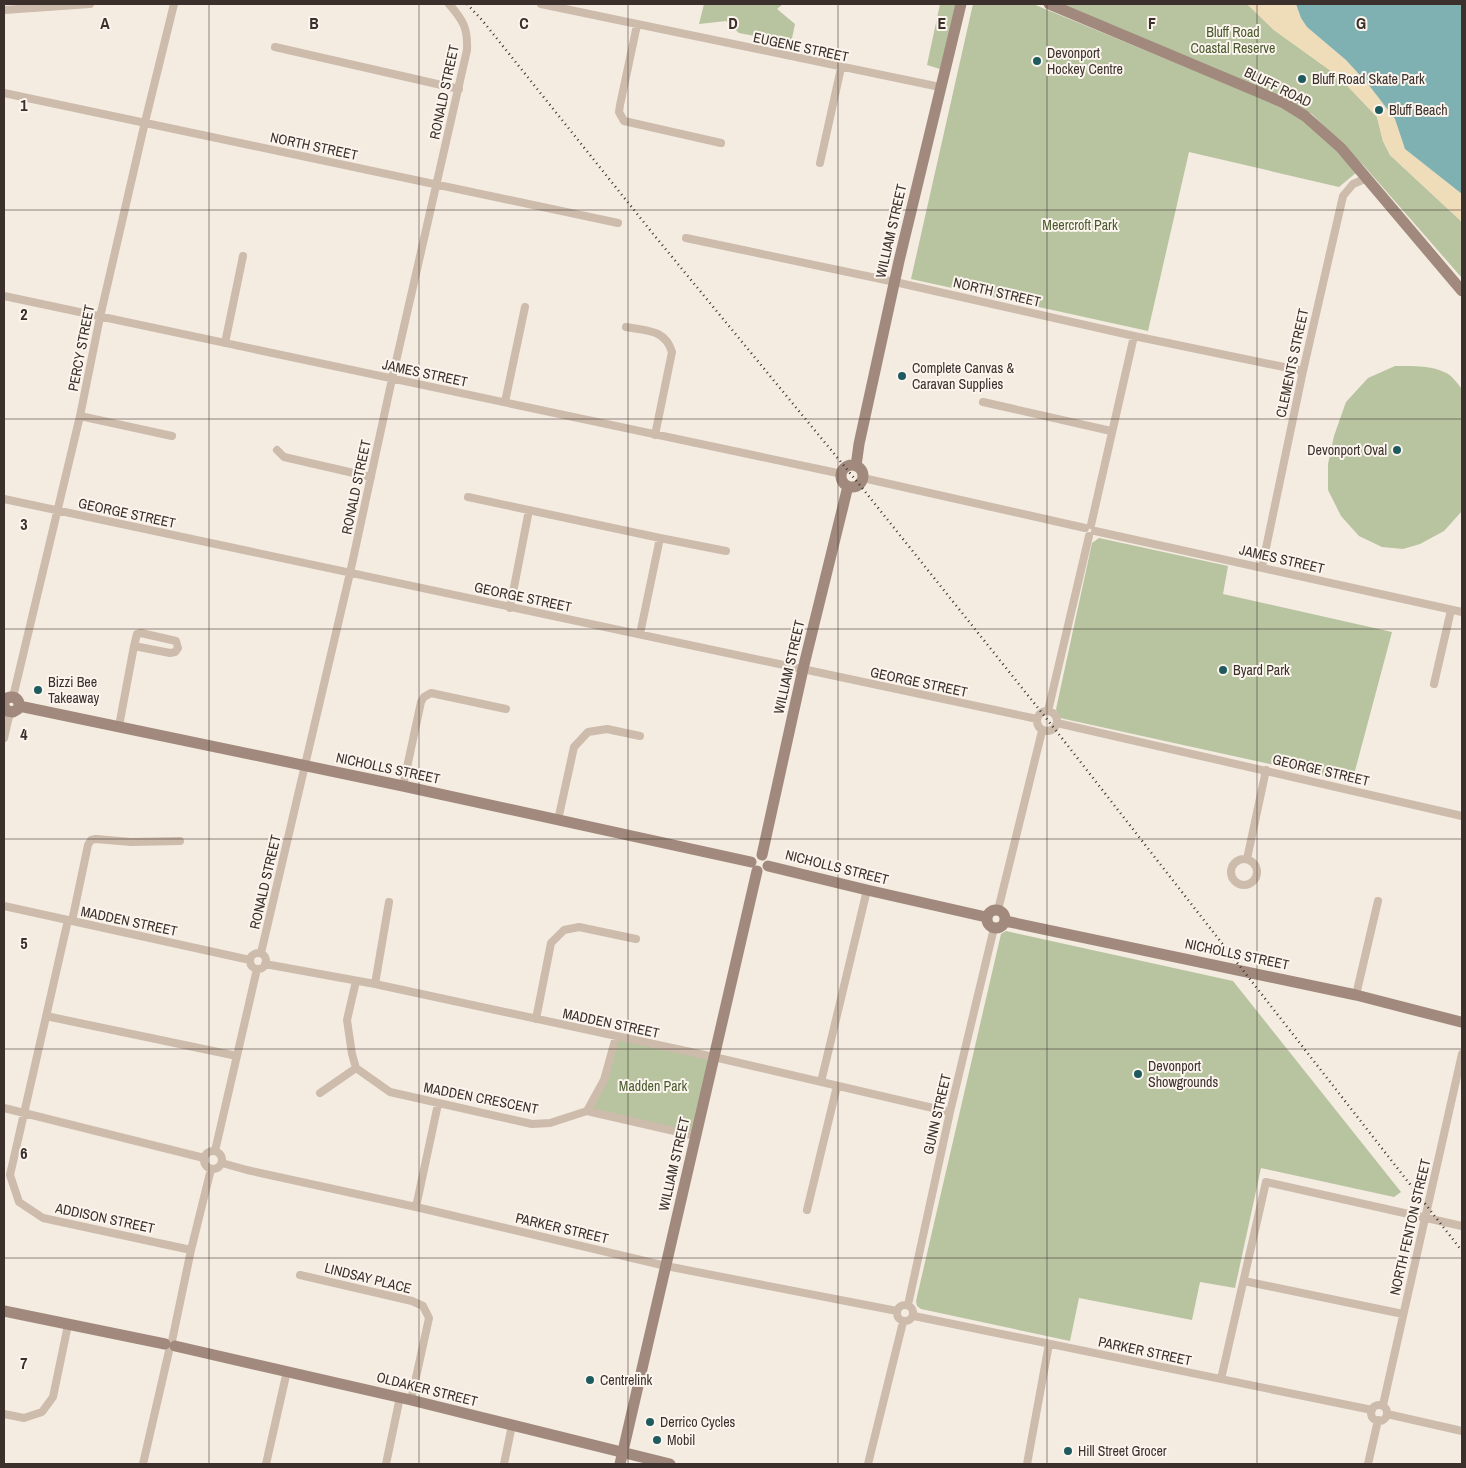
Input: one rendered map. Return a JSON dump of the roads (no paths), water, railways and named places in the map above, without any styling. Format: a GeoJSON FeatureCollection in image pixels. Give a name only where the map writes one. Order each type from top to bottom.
{"type":"FeatureCollection","features":[{"type":"Feature","properties":{"kind":"street"},"geometry":{"type":"LineString","coordinates":[[4,10],[90,4]]}},
{"type":"Feature","properties":{"kind":"street","name":"PERCY STREET"},"geometry":{"type":"LineString","coordinates":[[4,738],[8,704],[80,416],[100,317],[171,4]]}},
{"type":"Feature","properties":{"kind":"street","name":"RONALD STREET"},"geometry":{"type":"LineString","coordinates":[[261,953],[350,573],[467,50],[468,37],[465,26],[449,4]]}},
{"type":"Feature","properties":{"kind":"street","name":"EUGENE STREET"},"geometry":{"type":"LineString","coordinates":[[541,4],[841,68],[940,87]]}},
{"type":"Feature","properties":{"kind":"street","name":"WILLIAM STREET"},"geometry":{"type":"LineString","coordinates":[[856,466],[859,444],[894,282],[961,4]]}},
{"type":"Feature","properties":{"kind":"street","name":"BLUFF ROAD"},"geometry":{"type":"LineString","coordinates":[[1048,4],[1284,104],[1313,122],[1341,148],[1462,291]]}},
{"type":"Feature","properties":{"kind":"street"},"geometry":{"type":"LineString","coordinates":[[637,25],[619,112],[624,121],[721,143]]}},
{"type":"Feature","properties":{"kind":"street"},"geometry":{"type":"LineString","coordinates":[[275,48],[459,89]]}},
{"type":"Feature","properties":{"kind":"street"},"geometry":{"type":"LineString","coordinates":[[820,163],[841,68]]}},
{"type":"Feature","properties":{"kind":"street","name":"NORTH STREET"},"geometry":{"type":"LineString","coordinates":[[4,93],[618,223]]}},
{"type":"Feature","properties":{"kind":"street","name":"CLEMENTS STREET"},"geometry":{"type":"LineString","coordinates":[[1262,567],[1303,371],[1343,196],[1353,184],[1367,178]]}},
{"type":"Feature","properties":{"kind":"street","name":"NORTH STREET"},"geometry":{"type":"LineString","coordinates":[[686,238],[1303,371]]}},
{"type":"Feature","properties":{"kind":"street"},"geometry":{"type":"LineString","coordinates":[[225,343],[242,256]]}},
{"type":"Feature","properties":{"kind":"street","name":"JAMES STREET"},"geometry":{"type":"LineString","coordinates":[[4,296],[842,474]]}},
{"type":"Feature","properties":{"kind":"street"},"geometry":{"type":"LineString","coordinates":[[505,402],[525,307]]}},
{"type":"Feature","properties":{"kind":"street"},"geometry":{"type":"LineString","coordinates":[[626,327],[664,336],[669,342],[672,352],[655,435]]}},
{"type":"Feature","properties":{"kind":"street"},"geometry":{"type":"LineString","coordinates":[[1048,711],[1134,336]]}},
{"type":"Feature","properties":{"kind":"street"},"geometry":{"type":"LineString","coordinates":[[983,402],[1111,431]]}},
{"type":"Feature","properties":{"kind":"street"},"geometry":{"type":"LineString","coordinates":[[80,416],[172,436]]}},
{"type":"Feature","properties":{"kind":"street"},"geometry":{"type":"LineString","coordinates":[[277,450],[284,457],[371,477]]}},
{"type":"Feature","properties":{"kind":"street"},"geometry":{"type":"LineString","coordinates":[[856,466],[862,470],[863,478],[859,484],[852,487],[843,481],[842,474],[846,467],[856,466]]}},
{"type":"Feature","properties":{"kind":"street","name":"JAMES STREET"},"geometry":{"type":"LineString","coordinates":[[863,478],[1462,612]]}},
{"type":"Feature","properties":{"kind":"street","name":"WILLIAM STREET"},"geometry":{"type":"LineString","coordinates":[[762,855],[803,669],[848,486]]}},
{"type":"Feature","properties":{"kind":"street"},"geometry":{"type":"LineString","coordinates":[[468,497],[726,551]]}},
{"type":"Feature","properties":{"kind":"street","name":"GEORGE STREET"},"geometry":{"type":"LineString","coordinates":[[4,499],[1037,719]]}},
{"type":"Feature","properties":{"kind":"street"},"geometry":{"type":"LineString","coordinates":[[510,608],[529,510]]}},
{"type":"Feature","properties":{"kind":"street"},"geometry":{"type":"LineString","coordinates":[[640,634],[660,538]]}},
{"type":"Feature","properties":{"kind":"street"},"geometry":{"type":"LineString","coordinates":[[1434,684],[1451,610]]}},
{"type":"Feature","properties":{"kind":"street"},"geometry":{"type":"LineString","coordinates":[[118,726],[134,646],[137,634],[141,633],[171,639],[176,641],[178,648],[175,652],[170,652],[134,646]]}},
{"type":"Feature","properties":{"kind":"street"},"geometry":{"type":"LineString","coordinates":[[403,786],[421,702],[424,696],[431,693],[506,709]]}},
{"type":"Feature","properties":{"kind":"street","name":"NICHOLLS STREET"},"geometry":{"type":"LineString","coordinates":[[8,704],[403,786],[558,820],[754,867]]}},
{"type":"Feature","properties":{"kind":"street"},"geometry":{"type":"LineString","coordinates":[[1048,711],[1054,715],[1057,722],[1052,730],[1042,730],[1037,726],[1037,719],[1041,713],[1048,711]]}},
{"type":"Feature","properties":{"kind":"street","name":"GEORGE STREET"},"geometry":{"type":"LineString","coordinates":[[1057,722],[1462,816]]}},
{"type":"Feature","properties":{"kind":"street"},"geometry":{"type":"LineString","coordinates":[[558,820],[574,747],[588,732],[607,729],[640,736]]}},
{"type":"Feature","properties":{"kind":"street"},"geometry":{"type":"LineString","coordinates":[[998,910],[1042,730]]}},
{"type":"Feature","properties":{"kind":"street"},"geometry":{"type":"LineString","coordinates":[[1247,859],[1266,770]]}},
{"type":"Feature","properties":{"kind":"street","name":"ADDISON STREET"},"geometry":{"type":"LineString","coordinates":[[180,841],[131,842],[96,839],[91,840],[88,845],[46,1016],[10,1175],[19,1202],[42,1218],[192,1250]]}},
{"type":"Feature","properties":{"kind":"street"},"geometry":{"type":"LineString","coordinates":[[762,855],[767,858],[768,866],[763,871],[754,867],[756,856],[762,855]]}},
{"type":"Feature","properties":{"kind":"street","name":"NICHOLLS STREET"},"geometry":{"type":"LineString","coordinates":[[768,866],[986,917]]}},
{"type":"Feature","properties":{"kind":"street","name":"WILLIAM STREET"},"geometry":{"type":"LineString","coordinates":[[621,1459],[714,1057],[754,867]]}},
{"type":"Feature","properties":{"kind":"street"},"geometry":{"type":"LineString","coordinates":[[821,1082],[867,890]]}},
{"type":"Feature","properties":{"kind":"street"},"geometry":{"type":"LineString","coordinates":[[1356,995],[1378,901]]}},
{"type":"Feature","properties":{"kind":"street"},"geometry":{"type":"LineString","coordinates":[[374,984],[389,902]]}},
{"type":"Feature","properties":{"kind":"street","name":"MADDEN STREET"},"geometry":{"type":"LineString","coordinates":[[4,906],[250,960]]}},
{"type":"Feature","properties":{"kind":"street"},"geometry":{"type":"LineString","coordinates":[[998,910],[1004,915],[1005,921],[1002,926],[994,928],[988,924],[986,917],[989,912],[998,910]]}},
{"type":"Feature","properties":{"kind":"street","name":"NICHOLLS STREET"},"geometry":{"type":"LineString","coordinates":[[1005,921],[1356,995],[1462,1024]]}},
{"type":"Feature","properties":{"kind":"street"},"geometry":{"type":"LineString","coordinates":[[536,1019],[551,943],[564,930],[579,927],[636,939]]}},
{"type":"Feature","properties":{"kind":"street","name":"GUNN STREET"},"geometry":{"type":"LineString","coordinates":[[908,1305],[950,1112],[994,928]]}},
{"type":"Feature","properties":{"kind":"street"},"geometry":{"type":"LineString","coordinates":[[254,953],[261,953],[266,958],[262,968],[257,969],[252,967],[250,960],[254,953]]}},
{"type":"Feature","properties":{"kind":"street","name":"MADDEN STREET"},"geometry":{"type":"LineString","coordinates":[[265,964],[374,984],[616,1038],[714,1057],[950,1112]]}},
{"type":"Feature","properties":{"kind":"street"},"geometry":{"type":"LineString","coordinates":[[215,1151],[257,969]]}},
{"type":"Feature","properties":{"kind":"street"},"geometry":{"type":"LineString","coordinates":[[320,1093],[356,1068],[347,1020],[356,981]]}},
{"type":"Feature","properties":{"kind":"street"},"geometry":{"type":"LineString","coordinates":[[46,1016],[237,1056]]}},
{"type":"Feature","properties":{"kind":"street"},"geometry":{"type":"LineString","coordinates":[[616,1038],[604,1080],[587,1112],[696,1136]]}},
{"type":"Feature","properties":{"kind":"street","name":"NORTH FENTON STREET"},"geometry":{"type":"LineString","coordinates":[[1383,1405],[1462,1054]]}},
{"type":"Feature","properties":{"kind":"street","name":"MADDEN CRESCENT"},"geometry":{"type":"LineString","coordinates":[[356,1068],[390,1092],[532,1124],[550,1123],[587,1112]]}},
{"type":"Feature","properties":{"kind":"street"},"geometry":{"type":"LineString","coordinates":[[807,1210],[837,1086]]}},
{"type":"Feature","properties":{"kind":"street"},"geometry":{"type":"LineString","coordinates":[[416,1207],[438,1104]]}},
{"type":"Feature","properties":{"kind":"street"},"geometry":{"type":"LineString","coordinates":[[4,1108],[204,1158]]}},
{"type":"Feature","properties":{"kind":"street"},"geometry":{"type":"LineString","coordinates":[[215,1151],[220,1154],[222,1163],[220,1168],[211,1169],[205,1164],[204,1158],[210,1152],[215,1151]]}},
{"type":"Feature","properties":{"kind":"street","name":"PARKER STREET"},"geometry":{"type":"LineString","coordinates":[[222,1163],[666,1266],[897,1311]]}},
{"type":"Feature","properties":{"kind":"street"},"geometry":{"type":"LineString","coordinates":[[143,1464],[211,1169]]}},
{"type":"Feature","properties":{"kind":"street"},"geometry":{"type":"LineString","coordinates":[[1221,1379],[1266,1182],[1462,1226]]}},
{"type":"Feature","properties":{"kind":"street","name":"LINDSAY PLACE"},"geometry":{"type":"LineString","coordinates":[[300,1275],[412,1301],[423,1306],[429,1318],[386,1464]]}},
{"type":"Feature","properties":{"kind":"street"},"geometry":{"type":"LineString","coordinates":[[1244,1280],[1403,1314]]}},
{"type":"Feature","properties":{"kind":"street"},"geometry":{"type":"LineString","coordinates":[[908,1305],[913,1309],[914,1316],[910,1321],[903,1322],[898,1318],[897,1311],[900,1306],[908,1305]]}},
{"type":"Feature","properties":{"kind":"street","name":"OLDAKER STREET"},"geometry":{"type":"LineString","coordinates":[[4,1311],[406,1398],[512,1425],[621,1459],[670,1464]]}},
{"type":"Feature","properties":{"kind":"street","name":"PARKER STREET"},"geometry":{"type":"LineString","coordinates":[[914,1316],[1372,1410]]}},
{"type":"Feature","properties":{"kind":"street"},"geometry":{"type":"LineString","coordinates":[[868,1464],[903,1322]]}},
{"type":"Feature","properties":{"kind":"street"},"geometry":{"type":"LineString","coordinates":[[4,1414],[24,1418],[42,1412],[53,1397],[68,1325]]}},
{"type":"Feature","properties":{"kind":"street"},"geometry":{"type":"LineString","coordinates":[[1027,1464],[1049,1344]]}},
{"type":"Feature","properties":{"kind":"street"},"geometry":{"type":"LineString","coordinates":[[266,1464],[287,1371]]}},
{"type":"Feature","properties":{"kind":"street"},"geometry":{"type":"LineString","coordinates":[[1378,1420],[1372,1415],[1372,1410],[1377,1405],[1383,1405],[1387,1414]]}},
{"type":"Feature","properties":{"kind":"street"},"geometry":{"type":"LineString","coordinates":[[1378,1420],[1385,1418],[1387,1414]]}},
{"type":"Feature","properties":{"kind":"street"},"geometry":{"type":"LineString","coordinates":[[1387,1414],[1462,1431]]}},
{"type":"Feature","properties":{"kind":"street"},"geometry":{"type":"LineString","coordinates":[[1368,1464],[1378,1420]]}},
{"type":"Feature","properties":{"kind":"street"},"geometry":{"type":"LineString","coordinates":[[504,1464],[512,1425]]}},
{"type":"Feature","properties":{"kind":"water"},"geometry":{"type":"Polygon","coordinates":[[[1296,4],[1462,4],[1462,194],[1405,149],[1395,119],[1368,84],[1346,60],[1307,27],[1301,18],[1296,4]]]}},
{"type":"Feature","properties":{"kind":"railway"},"geometry":{"type":"LineString","coordinates":[[467,4],[859,484],[1054,728],[1462,1251]]}},
{"type":"Feature","properties":{"kind":"place","name":"Devonport Hockey Centre"},"geometry":{"type":"Point","coordinates":[1037,61]}},
{"type":"Feature","properties":{"kind":"place","name":"Bluff Road Skate Park"},"geometry":{"type":"Point","coordinates":[1302,79]}},
{"type":"Feature","properties":{"kind":"place","name":"Bluff Beach"},"geometry":{"type":"Point","coordinates":[1379,110]}},
{"type":"Feature","properties":{"kind":"place","name":"Complete Canvas & Caravan Supplies"},"geometry":{"type":"Point","coordinates":[902,376]}},
{"type":"Feature","properties":{"kind":"place","name":"Devonport Oval"},"geometry":{"type":"Point","coordinates":[1397,450]}},
{"type":"Feature","properties":{"kind":"place","name":"Byard Park"},"geometry":{"type":"Point","coordinates":[1223,670]}},
{"type":"Feature","properties":{"kind":"place","name":"Bizzi Bee Takeaway"},"geometry":{"type":"Point","coordinates":[38,690]}},
{"type":"Feature","properties":{"kind":"place","name":"Devonport Showgrounds"},"geometry":{"type":"Point","coordinates":[1138,1074]}},
{"type":"Feature","properties":{"kind":"place","name":"Centrelink"},"geometry":{"type":"Point","coordinates":[590,1380]}},
{"type":"Feature","properties":{"kind":"place","name":"Derrico Cycles"},"geometry":{"type":"Point","coordinates":[650,1422]}},
{"type":"Feature","properties":{"kind":"place","name":"Mobil"},"geometry":{"type":"Point","coordinates":[657,1440]}},
{"type":"Feature","properties":{"kind":"place","name":"Hill Street Grocer"},"geometry":{"type":"Point","coordinates":[1068,1451]}},
{"type":"Feature","properties":{"kind":"park label","name":"Bluff Road Coastal Reserve"},"geometry":{"type":"Point","coordinates":[1233,40]}},
{"type":"Feature","properties":{"kind":"park label","name":"Meercroft Park"},"geometry":{"type":"Point","coordinates":[1080,225]}},
{"type":"Feature","properties":{"kind":"park label","name":"Madden Park"},"geometry":{"type":"Point","coordinates":[653,1086]}}]}
